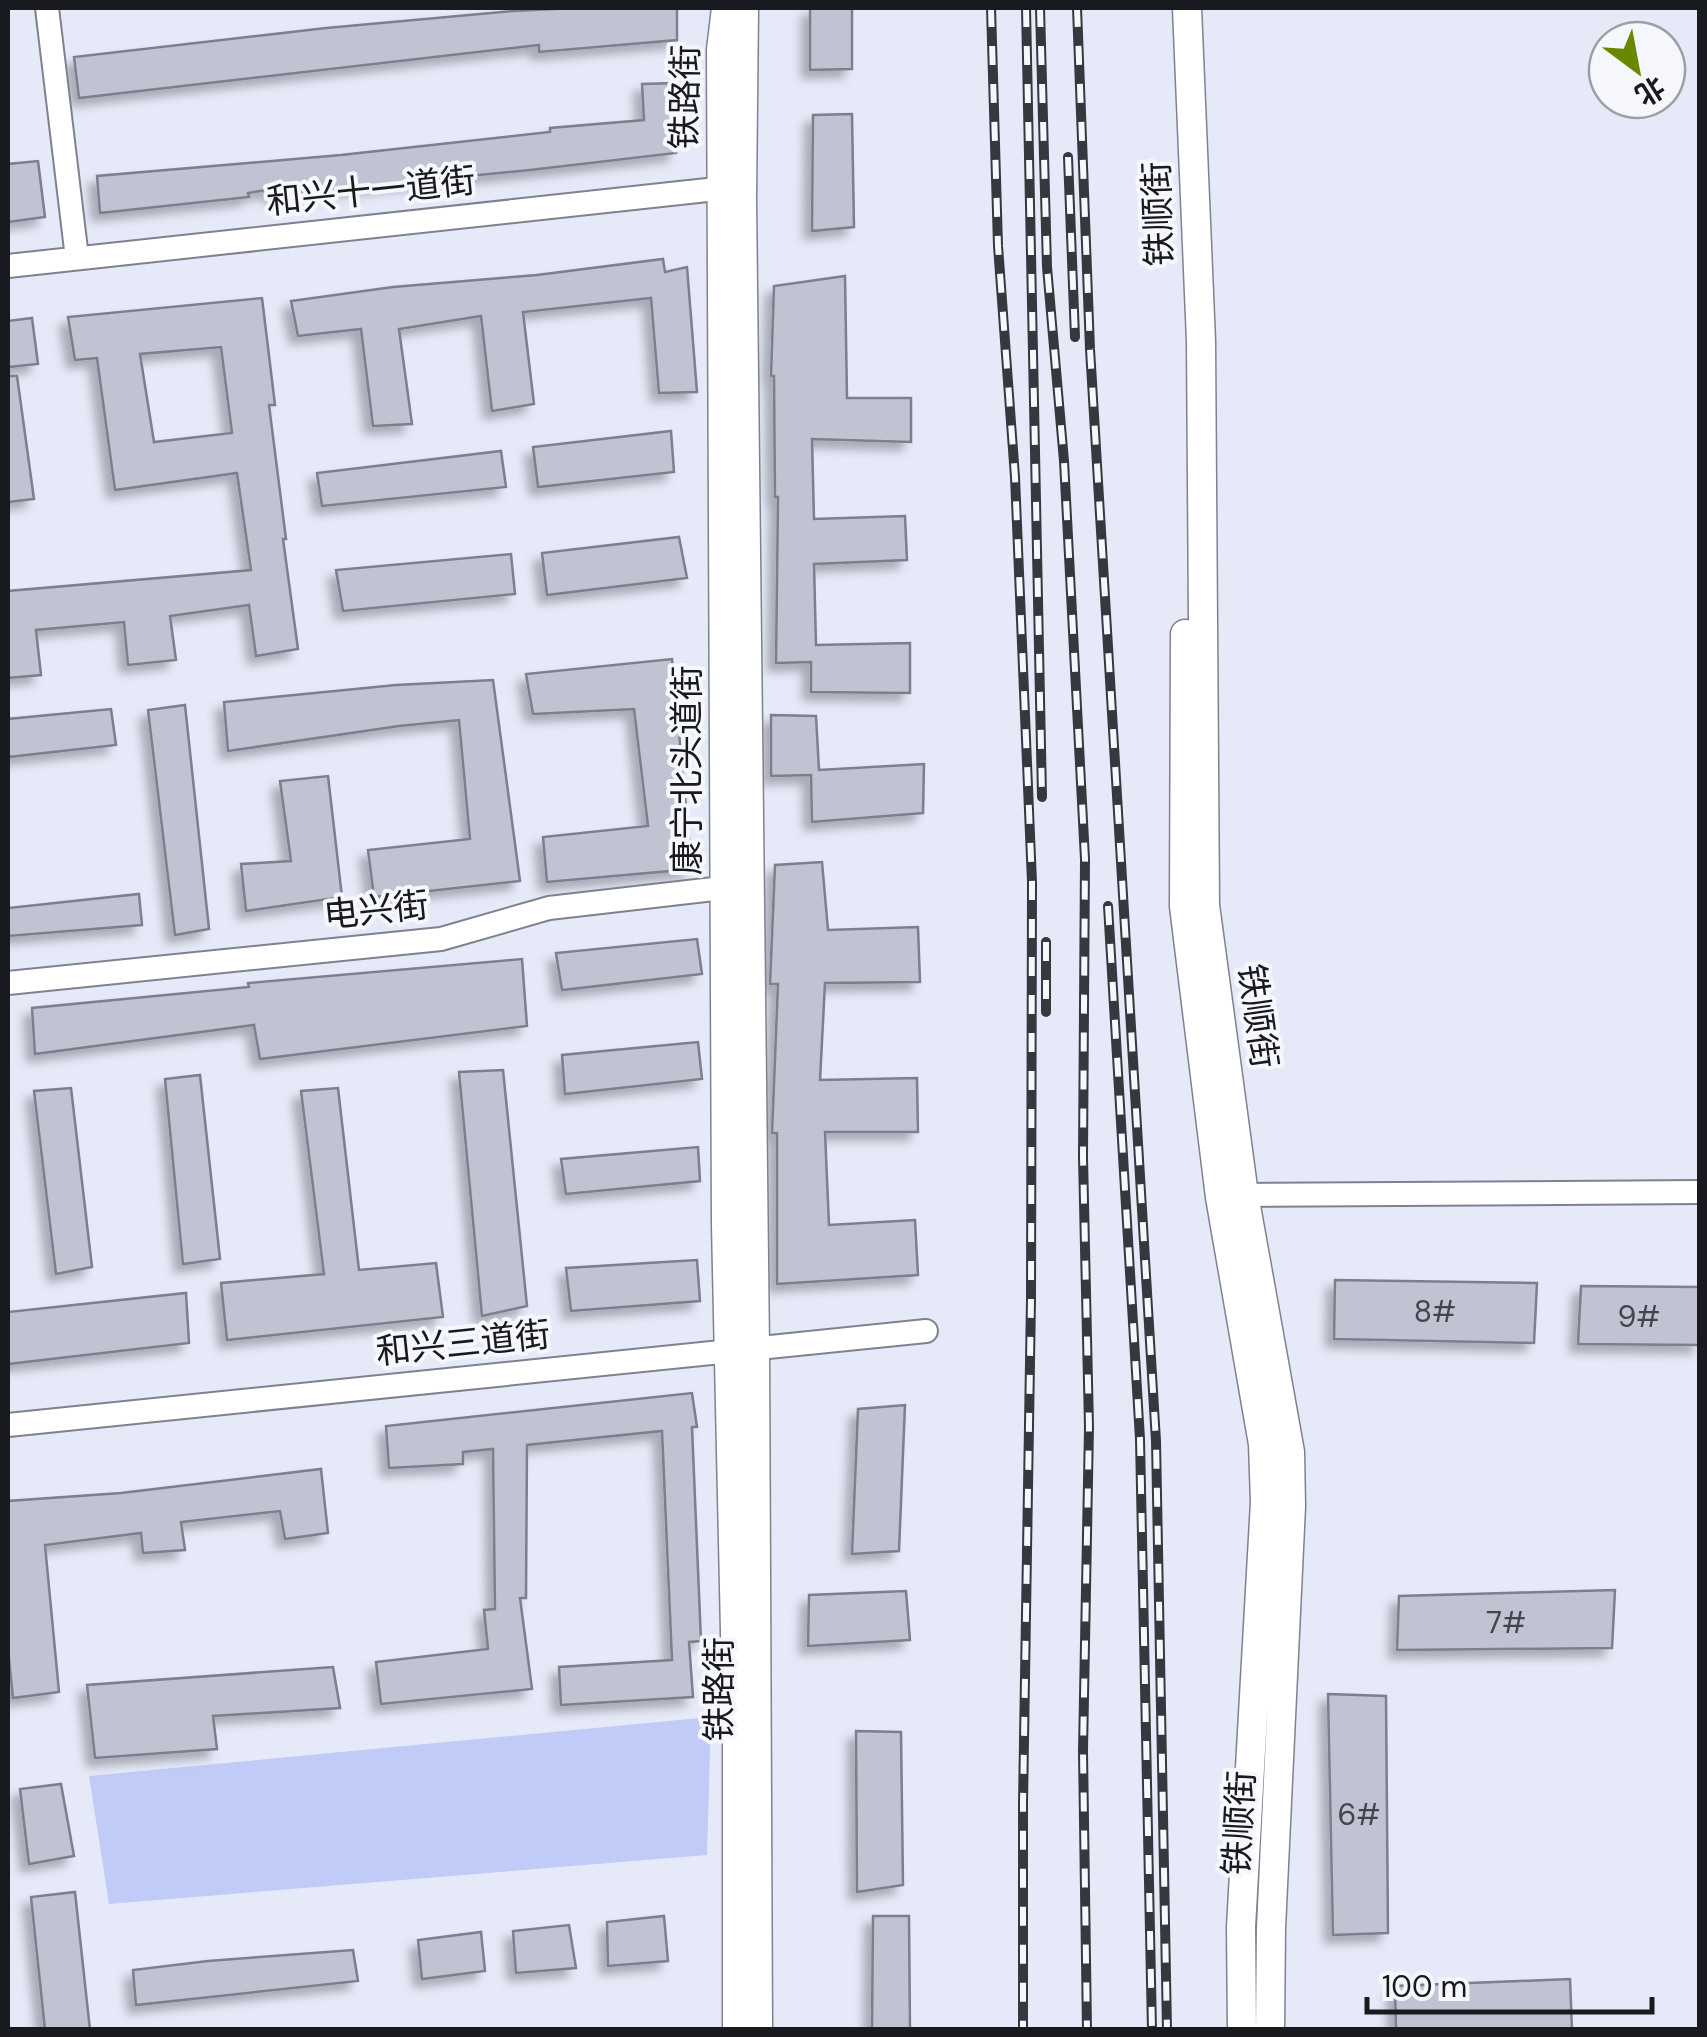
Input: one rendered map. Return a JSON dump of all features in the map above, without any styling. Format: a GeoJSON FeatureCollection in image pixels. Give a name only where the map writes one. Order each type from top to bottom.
{"type":"FeatureCollection","features":[{"type":"Feature","properties":{"kind":"main road","name":"铁路街"},"geometry":{"type":"LineString","coordinates":[[726,8],[721,50],[732,187]]}},
{"type":"Feature","properties":{"kind":"main road","name":"铁路街"},"geometry":{"type":"LineString","coordinates":[[732,187],[744,8]]}},
{"type":"Feature","properties":{"kind":"main road","name":"铁顺街"},"geometry":{"type":"LineString","coordinates":[[1170,8],[1186,346],[1184,906],[1220,1197],[1263,1444],[1265,1483],[1241,1927],[1242,2030]]}},
{"type":"Feature","properties":{"kind":"main road","name":"铁顺街"},"geometry":{"type":"LineString","coordinates":[[1188,8],[1201,341],[1205,905],[1244,1196],[1290,1452],[1270,2030]]}},
{"type":"Feature","properties":{"kind":"main road","name":"康宁北头道街"},"geometry":{"type":"LineString","coordinates":[[732,187],[743,1350]]}},
{"type":"Feature","properties":{"kind":"main road","name":"铁路街"},"geometry":{"type":"LineString","coordinates":[[737,2030],[743,1350]]}},
{"type":"Feature","properties":{"kind":"main road","name":"铁路街"},"geometry":{"type":"LineString","coordinates":[[743,1350],[758,2030]]}},
{"type":"Feature","properties":{"kind":"main road"},"geometry":{"type":"LineString","coordinates":[[1226,2030],[1226,1980],[1241,1927]]}},
{"type":"Feature","properties":{"kind":"main road"},"geometry":{"type":"LineString","coordinates":[[1271,1928],[1282,1974],[1282,2030]]}},
{"type":"Feature","properties":{"kind":"street"},"geometry":{"type":"LineString","coordinates":[[47,8],[77,258]]}},
{"type":"Feature","properties":{"kind":"street","name":"和兴十一道街"},"geometry":{"type":"LineString","coordinates":[[8,266],[732,187]]}},
{"type":"Feature","properties":{"kind":"street","name":"电兴街"},"geometry":{"type":"LineString","coordinates":[[8,983],[441,939],[549,908],[737,887]]}},
{"type":"Feature","properties":{"kind":"street"},"geometry":{"type":"LineString","coordinates":[[1244,1196],[1700,1192]]}},
{"type":"Feature","properties":{"kind":"street","name":"和兴三道街"},"geometry":{"type":"LineString","coordinates":[[8,1424],[926,1332]]}},
{"type":"Feature","properties":{"kind":"shaded area"},"geometry":{"type":"Polygon","coordinates":[[[711,1717],[707,1855],[109,1904],[89,1776],[711,1717]]]}},
{"type":"Feature","properties":{"kind":"building"},"geometry":{"type":"Polygon","coordinates":[[[575,8],[677,8],[677,40],[539,52],[539,45],[79,98],[74,57],[326,28],[575,8]]]}},
{"type":"Feature","properties":{"kind":"building"},"geometry":{"type":"Polygon","coordinates":[[[810,8],[852,8],[852,69],[810,70],[810,8]]]}},
{"type":"Feature","properties":{"kind":"building"},"geometry":{"type":"Polygon","coordinates":[[[676,83],[676,153],[273,195],[272,189],[248,193],[249,197],[100,213],[97,176],[341,155],[644,120],[642,84],[676,83]]]}},
{"type":"Feature","properties":{"kind":"building"},"geometry":{"type":"Polygon","coordinates":[[[852,114],[854,227],[812,231],[813,115],[852,114]]]}},
{"type":"Feature","properties":{"kind":"building"},"geometry":{"type":"Polygon","coordinates":[[[38,161],[45,217],[8,222],[8,164],[38,161]]]}},
{"type":"Feature","properties":{"kind":"building"},"geometry":{"type":"Polygon","coordinates":[[[663,259],[665,272],[687,267],[697,392],[659,393],[651,298],[523,312],[534,404],[492,411],[481,316],[399,329],[412,424],[373,426],[361,329],[298,336],[291,301],[393,287],[663,259]]]}},
{"type":"Feature","properties":{"kind":"building"},"geometry":{"type":"Polygon","coordinates":[[[845,276],[847,398],[911,398],[911,442],[812,439],[814,519],[905,516],[907,560],[814,564],[816,645],[910,643],[910,693],[811,692],[811,662],[776,663],[778,497],[771,376],[774,286],[845,276]]]}},
{"type":"Feature","properties":{"kind":"building"},"geometry":{"type":"Polygon","coordinates":[[[262,298],[275,405],[269,405],[298,649],[256,656],[249,605],[170,616],[176,660],[128,665],[124,622],[36,630],[41,675],[8,678],[8,591],[251,570],[237,473],[115,490],[97,358],[75,360],[68,317],[262,298]],[[221,347],[140,354],[154,442],[232,433],[221,347]]]}},
{"type":"Feature","properties":{"kind":"building"},"geometry":{"type":"Polygon","coordinates":[[[32,318],[38,364],[8,367],[8,321],[32,318]]]}},
{"type":"Feature","properties":{"kind":"building"},"geometry":{"type":"Polygon","coordinates":[[[8,376],[17,376],[34,499],[8,502],[8,376]]]}},
{"type":"Feature","properties":{"kind":"building"},"geometry":{"type":"Polygon","coordinates":[[[671,431],[674,472],[538,487],[533,447],[671,431]]]}},
{"type":"Feature","properties":{"kind":"building"},"geometry":{"type":"Polygon","coordinates":[[[501,451],[506,487],[322,506],[317,473],[501,451]]]}},
{"type":"Feature","properties":{"kind":"building"},"geometry":{"type":"Polygon","coordinates":[[[679,537],[687,578],[547,595],[542,553],[679,537]]]}},
{"type":"Feature","properties":{"kind":"building"},"geometry":{"type":"Polygon","coordinates":[[[511,554],[515,594],[343,611],[336,570],[511,554]]]}},
{"type":"Feature","properties":{"kind":"building"},"geometry":{"type":"Polygon","coordinates":[[[672,659],[692,869],[547,882],[543,837],[648,826],[634,709],[533,714],[526,674],[672,659]]]}},
{"type":"Feature","properties":{"kind":"building"},"geometry":{"type":"Polygon","coordinates":[[[493,680],[520,881],[374,897],[368,850],[470,839],[459,720],[228,751],[224,702],[493,680]]]}},
{"type":"Feature","properties":{"kind":"building"},"geometry":{"type":"Polygon","coordinates":[[[185,705],[209,929],[175,935],[148,710],[185,705]]]}},
{"type":"Feature","properties":{"kind":"building"},"geometry":{"type":"Polygon","coordinates":[[[111,709],[116,745],[8,757],[8,719],[111,709]]]}},
{"type":"Feature","properties":{"kind":"building"},"geometry":{"type":"Polygon","coordinates":[[[771,715],[816,716],[819,770],[924,764],[923,813],[812,822],[811,775],[771,776],[771,715]]]}},
{"type":"Feature","properties":{"kind":"building"},"geometry":{"type":"Polygon","coordinates":[[[328,776],[342,897],[246,911],[241,864],[291,861],[280,781],[328,776]]]}},
{"type":"Feature","properties":{"kind":"building"},"geometry":{"type":"Polygon","coordinates":[[[822,862],[828,930],[918,927],[920,982],[825,983],[820,1080],[917,1078],[918,1132],[825,1132],[829,1225],[915,1220],[918,1275],[777,1284],[777,1133],[772,1133],[778,984],[770,984],[775,865],[822,862]]]}},
{"type":"Feature","properties":{"kind":"building"},"geometry":{"type":"Polygon","coordinates":[[[139,894],[142,925],[8,936],[8,908],[139,894]]]}},
{"type":"Feature","properties":{"kind":"building"},"geometry":{"type":"Polygon","coordinates":[[[697,939],[702,974],[562,990],[556,953],[697,939]]]}},
{"type":"Feature","properties":{"kind":"building"},"geometry":{"type":"Polygon","coordinates":[[[522,959],[527,1026],[260,1059],[254,1025],[35,1054],[32,1008],[249,987],[248,983],[522,959]]]}},
{"type":"Feature","properties":{"kind":"building"},"geometry":{"type":"Polygon","coordinates":[[[698,1042],[702,1079],[565,1094],[562,1055],[698,1042]]]}},
{"type":"Feature","properties":{"kind":"building"},"geometry":{"type":"Polygon","coordinates":[[[503,1070],[527,1306],[482,1316],[459,1072],[503,1070]]]}},
{"type":"Feature","properties":{"kind":"building"},"geometry":{"type":"Polygon","coordinates":[[[200,1075],[220,1259],[183,1264],[165,1079],[200,1075]]]}},
{"type":"Feature","properties":{"kind":"building"},"geometry":{"type":"Polygon","coordinates":[[[71,1088],[92,1267],[56,1274],[34,1091],[71,1088]]]}},
{"type":"Feature","properties":{"kind":"building"},"geometry":{"type":"Polygon","coordinates":[[[338,1088],[359,1270],[436,1263],[443,1317],[227,1340],[221,1283],[324,1274],[301,1091],[338,1088]]]}},
{"type":"Feature","properties":{"kind":"building"},"geometry":{"type":"Polygon","coordinates":[[[698,1147],[700,1181],[566,1194],[561,1159],[698,1147]]]}},
{"type":"Feature","properties":{"kind":"building"},"geometry":{"type":"Polygon","coordinates":[[[697,1260],[700,1301],[571,1311],[566,1268],[697,1260]]]}},
{"type":"Feature","properties":{"kind":"building"},"geometry":{"type":"Polygon","coordinates":[[[1335,1280],[1537,1283],[1534,1343],[1334,1339],[1335,1280]]]}},
{"type":"Feature","properties":{"kind":"building"},"geometry":{"type":"Polygon","coordinates":[[[1581,1286],[1700,1287],[1700,1345],[1578,1344],[1581,1286]]]}},
{"type":"Feature","properties":{"kind":"building"},"geometry":{"type":"Polygon","coordinates":[[[186,1293],[189,1343],[8,1364],[8,1312],[186,1293]]]}},
{"type":"Feature","properties":{"kind":"building"},"geometry":{"type":"Polygon","coordinates":[[[692,1393],[697,1427],[692,1427],[701,1641],[689,1642],[693,1697],[561,1705],[559,1667],[672,1660],[662,1431],[527,1445],[526,1598],[520,1598],[532,1689],[381,1704],[376,1662],[488,1649],[484,1610],[495,1609],[493,1449],[463,1452],[463,1464],[389,1468],[386,1426],[692,1393]]]}},
{"type":"Feature","properties":{"kind":"building"},"geometry":{"type":"Polygon","coordinates":[[[905,1405],[899,1551],[852,1554],[858,1409],[905,1405]]]}},
{"type":"Feature","properties":{"kind":"building"},"geometry":{"type":"Polygon","coordinates":[[[321,1469],[328,1533],[285,1539],[280,1511],[181,1522],[185,1550],[143,1553],[141,1533],[45,1545],[59,1692],[13,1698],[8,1649],[8,1501],[121,1493],[321,1469]]]}},
{"type":"Feature","properties":{"kind":"building"},"geometry":{"type":"Polygon","coordinates":[[[1615,1590],[1612,1648],[1397,1650],[1399,1596],[1615,1590]]]}},
{"type":"Feature","properties":{"kind":"building"},"geometry":{"type":"Polygon","coordinates":[[[906,1591],[910,1640],[808,1646],[809,1595],[906,1591]]]}},
{"type":"Feature","properties":{"kind":"building"},"geometry":{"type":"Polygon","coordinates":[[[333,1667],[340,1708],[213,1716],[217,1749],[95,1758],[87,1685],[333,1667]]]}},
{"type":"Feature","properties":{"kind":"building"},"geometry":{"type":"Polygon","coordinates":[[[1328,1694],[1386,1696],[1388,1933],[1333,1935],[1328,1694]]]}},
{"type":"Feature","properties":{"kind":"building"},"geometry":{"type":"Polygon","coordinates":[[[856,1731],[901,1732],[903,1885],[857,1892],[856,1731]]]}},
{"type":"Feature","properties":{"kind":"building"},"geometry":{"type":"Polygon","coordinates":[[[61,1784],[74,1856],[29,1864],[20,1789],[61,1784]]]}},
{"type":"Feature","properties":{"kind":"building"},"geometry":{"type":"Polygon","coordinates":[[[75,1892],[90,2030],[45,2030],[31,1897],[75,1892]]]}},
{"type":"Feature","properties":{"kind":"building"},"geometry":{"type":"Polygon","coordinates":[[[664,1916],[668,1961],[608,1966],[607,1922],[664,1916]]]}},
{"type":"Feature","properties":{"kind":"building"},"geometry":{"type":"Polygon","coordinates":[[[873,1916],[909,1916],[910,2030],[872,2030],[873,1916]]]}},
{"type":"Feature","properties":{"kind":"building"},"geometry":{"type":"Polygon","coordinates":[[[569,1925],[576,1968],[516,1973],[513,1931],[569,1925]]]}},
{"type":"Feature","properties":{"kind":"building"},"geometry":{"type":"Polygon","coordinates":[[[481,1932],[485,1971],[422,1979],[418,1940],[481,1932]]]}},
{"type":"Feature","properties":{"kind":"building"},"geometry":{"type":"Polygon","coordinates":[[[353,1950],[358,1981],[136,2005],[133,1970],[353,1950]]]}},
{"type":"Feature","properties":{"kind":"building"},"geometry":{"type":"Polygon","coordinates":[[[1570,1979],[1572,2030],[1396,2030],[1395,1986],[1570,1979]]]}},
{"type":"Feature","properties":{"kind":"railway"},"geometry":{"type":"LineString","coordinates":[[991,8],[998,246],[1015,477],[1032,882],[1023,2030]]}},
{"type":"Feature","properties":{"kind":"railway"},"geometry":{"type":"LineString","coordinates":[[1026,8],[1042,797]]}},
{"type":"Feature","properties":{"kind":"railway"},"geometry":{"type":"LineString","coordinates":[[1040,8],[1047,267],[1064,461],[1085,859],[1083,1157],[1089,1427],[1083,1751],[1087,2030]]}},
{"type":"Feature","properties":{"kind":"railway"},"geometry":{"type":"LineString","coordinates":[[1077,8],[1090,349],[1156,1441],[1167,2030]]}},
{"type":"Feature","properties":{"kind":"railway"},"geometry":{"type":"LineString","coordinates":[[1068,157],[1075,337]]}},
{"type":"Feature","properties":{"kind":"railway"},"geometry":{"type":"LineString","coordinates":[[1108,906],[1140,1439],[1152,2030]]}},
{"type":"Feature","properties":{"kind":"railway"},"geometry":{"type":"LineString","coordinates":[[1046,942],[1046,1012]]}}]}
